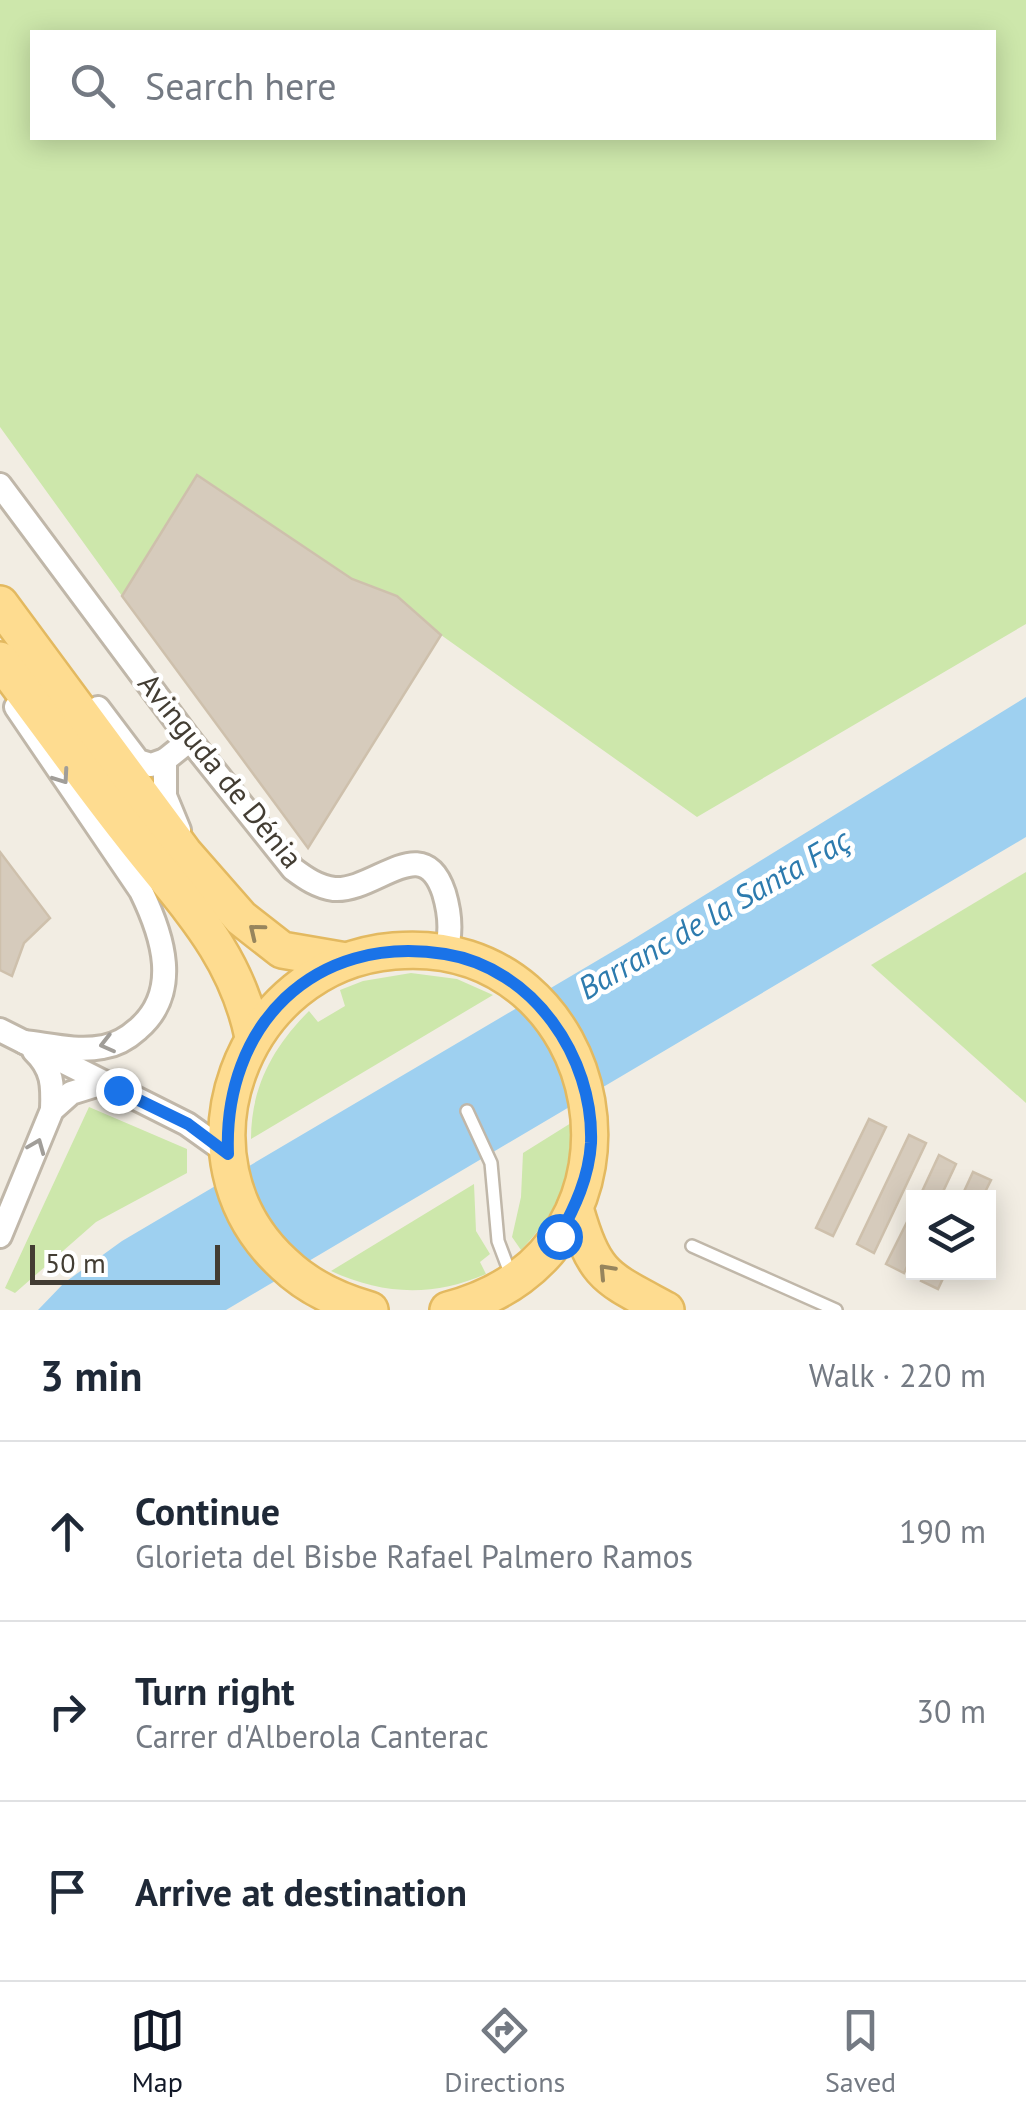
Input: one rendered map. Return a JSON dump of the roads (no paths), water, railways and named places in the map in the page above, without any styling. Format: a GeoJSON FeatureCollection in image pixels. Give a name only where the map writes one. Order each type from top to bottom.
{"type":"FeatureCollection","features":[{"type":"Feature","properties":{"kind":"main road"},"geometry":{"type":"LineString","coordinates":[[0,604],[184,853],[260,936],[282,950],[346,961]]}},
{"type":"Feature","properties":{"kind":"main road"},"geometry":{"type":"LineString","coordinates":[[0,661],[126,830],[210,933],[235,976],[254,1037]]}},
{"type":"Feature","properties":{"kind":"main road"},"geometry":{"type":"LineString","coordinates":[[351,1307],[302,1280],[263,1240],[237,1191],[229,1159],[227,1124],[231,1094],[254,1037],[267,1017],[303,984],[346,961],[395,950],[445,954],[481,965],[514,984],[538,1004],[573,1054],[590,1112],[591,1145],[586,1177],[559,1236],[514,1296],[460,1307]]}},
{"type":"Feature","properties":{"kind":"main road"},"geometry":{"type":"LineString","coordinates":[[575,1208],[586,1245],[606,1277],[666,1310]]}},
{"type":"Feature","properties":{"kind":"street","name":"Avinguda de Dénia"},"geometry":{"type":"LineString","coordinates":[[0,485],[190,740],[292,869],[312,882],[334,889],[360,886],[402,865],[423,864],[438,876],[447,902],[451,938],[445,954]]}},
{"type":"Feature","properties":{"kind":"street"},"geometry":{"type":"LineString","coordinates":[[0,661],[12,711],[141,891],[154,918],[166,976],[160,1002],[148,1021],[128,1038],[106,1047],[74,1049],[24,1042]]}},
{"type":"Feature","properties":{"kind":"street"},"geometry":{"type":"LineString","coordinates":[[51,676],[94,702],[138,760],[150,765],[165,760],[190,740]]}},
{"type":"Feature","properties":{"kind":"street"},"geometry":{"type":"LineString","coordinates":[[165,760],[165,796],[178,823],[184,853]]}},
{"type":"Feature","properties":{"kind":"street"},"geometry":{"type":"LineString","coordinates":[[0,1030],[188,1124],[229,1159]]}},
{"type":"Feature","properties":{"kind":"street"},"geometry":{"type":"LineString","coordinates":[[0,1236],[52,1110],[54,1080],[44,1060],[24,1042]]}},
{"type":"Feature","properties":{"kind":"street"},"geometry":{"type":"LineString","coordinates":[[52,1110],[72,1092],[103,1083]]}},
{"type":"Feature","properties":{"kind":"lane"},"geometry":{"type":"LineString","coordinates":[[467,1111],[491,1163],[498,1241],[514,1296]]}},
{"type":"Feature","properties":{"kind":"lane"},"geometry":{"type":"LineString","coordinates":[[692,1246],[836,1310]]}},
{"type":"Feature","properties":{"kind":"water","name":"Barranc de la Santa Faç"},"geometry":{"type":"Polygon","coordinates":[[[1026,697],[1026,837],[226,1310],[38,1310],[64,1283],[122,1241],[627,943],[1026,697]]]}}]}
